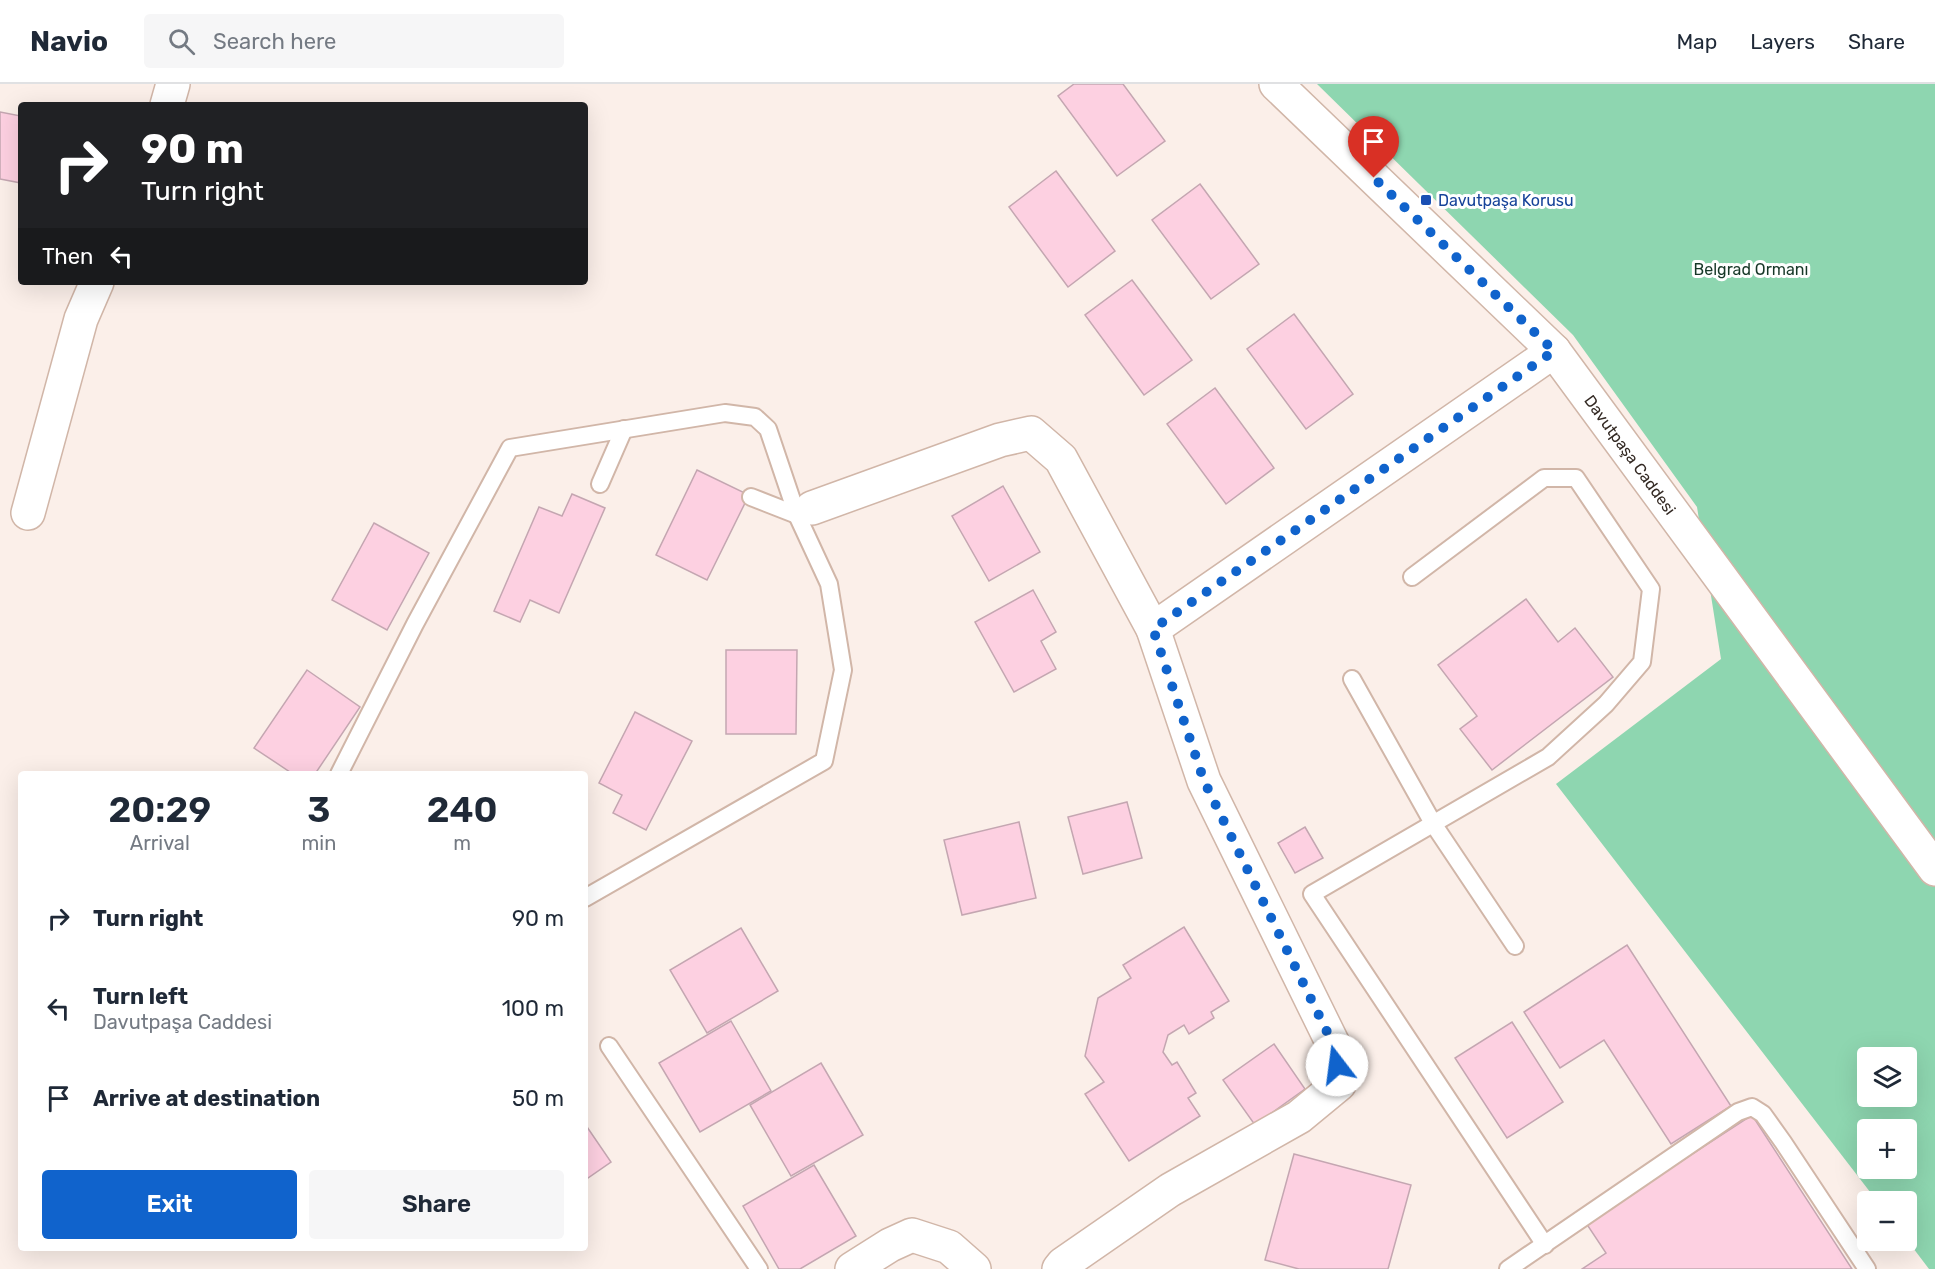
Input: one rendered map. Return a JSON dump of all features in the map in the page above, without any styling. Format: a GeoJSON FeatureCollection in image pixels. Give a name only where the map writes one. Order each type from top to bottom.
{"type":"FeatureCollection","features":[{"type":"Feature","properties":{"kind":"street"},"geometry":{"type":"LineString","coordinates":[[168,102],[173,84]]}},
{"type":"Feature","properties":{"kind":"street","name":"Davutpaşa Caddesi"},"geometry":{"type":"LineString","coordinates":[[1276,84],[1554,351],[1935,868]]}},
{"type":"Feature","properties":{"kind":"street"},"geometry":{"type":"LineString","coordinates":[[28,513],[81,319],[96,285]]}},
{"type":"Feature","properties":{"kind":"street"},"geometry":{"type":"LineString","coordinates":[[1153,629],[1554,351]]}},
{"type":"Feature","properties":{"kind":"street"},"geometry":{"type":"LineString","coordinates":[[804,512],[1000,440],[1031,433],[1061,459],[1153,629],[1204,781],[1334,1046],[1339,1084],[1299,1117],[1170,1190],[1059,1269]]}},
{"type":"Feature","properties":{"kind":"street"},"geometry":{"type":"LineString","coordinates":[[852,1269],[890,1245],[912,1235],[949,1247],[974,1269]]}},
{"type":"Feature","properties":{"kind":"lane"},"geometry":{"type":"LineString","coordinates":[[341,771],[415,624],[510,448],[725,412],[756,417],[768,429],[804,512],[829,584],[843,670],[824,761],[588,896]]}},
{"type":"Feature","properties":{"kind":"lane"},"geometry":{"type":"LineString","coordinates":[[600,484],[624,429]]}},
{"type":"Feature","properties":{"kind":"lane"},"geometry":{"type":"LineString","coordinates":[[1412,577],[1544,478],[1576,478],[1651,590],[1642,662],[1606,704],[1548,757],[1312,894],[1545,1245]]}},
{"type":"Feature","properties":{"kind":"lane"},"geometry":{"type":"LineString","coordinates":[[751,497],[804,512]]}},
{"type":"Feature","properties":{"kind":"lane"},"geometry":{"type":"LineString","coordinates":[[1352,679],[1434,825],[1515,946]]}},
{"type":"Feature","properties":{"kind":"lane"},"geometry":{"type":"LineString","coordinates":[[609,1046],[759,1269]]}},
{"type":"Feature","properties":{"kind":"lane"},"geometry":{"type":"LineString","coordinates":[[1508,1269],[1738,1112],[1752,1107],[1763,1114],[1784,1142],[1867,1269]]}},
{"type":"Feature","properties":{"kind":"green space","name":"Belgrad Ormanı"},"geometry":{"type":"Polygon","coordinates":[[[1317,84],[1935,84],[1935,1269],[1929,1269],[1915,1251],[1917,1191],[1869,1191],[1860,1179],[1917,1179],[1917,1119],[1857,1119],[1857,1175],[1556,784],[1721,659],[1697,507],[1573,335],[1317,84]]]}},
{"type":"Feature","properties":{"kind":"building"},"geometry":{"type":"Polygon","coordinates":[[[1074,84],[1123,84],[1165,141],[1117,176],[1058,96],[1074,84]]]}},
{"type":"Feature","properties":{"kind":"building"},"geometry":{"type":"Polygon","coordinates":[[[0,112],[18,115],[18,182],[0,179],[0,112]]]}},
{"type":"Feature","properties":{"kind":"building"},"geometry":{"type":"Polygon","coordinates":[[[1056,171],[1115,251],[1068,287],[1009,207],[1056,171]]]}},
{"type":"Feature","properties":{"kind":"building"},"geometry":{"type":"Polygon","coordinates":[[[1200,184],[1259,264],[1211,299],[1152,220],[1200,184]]]}},
{"type":"Feature","properties":{"kind":"building"},"geometry":{"type":"Polygon","coordinates":[[[1132,280],[1192,360],[1144,395],[1085,315],[1132,280]]]}},
{"type":"Feature","properties":{"kind":"building"},"geometry":{"type":"Polygon","coordinates":[[[1294,314],[1353,394],[1306,429],[1247,349],[1294,314]]]}},
{"type":"Feature","properties":{"kind":"building"},"geometry":{"type":"Polygon","coordinates":[[[1215,388],[1274,468],[1226,504],[1167,424],[1215,388]]]}},
{"type":"Feature","properties":{"kind":"building"},"geometry":{"type":"Polygon","coordinates":[[[697,470],[749,495],[707,580],[656,555],[697,470]]]}},
{"type":"Feature","properties":{"kind":"building"},"geometry":{"type":"Polygon","coordinates":[[[1003,486],[1040,552],[989,581],[952,516],[1003,486]]]}},
{"type":"Feature","properties":{"kind":"building"},"geometry":{"type":"Polygon","coordinates":[[[572,494],[605,508],[559,613],[530,600],[520,622],[494,611],[539,507],[562,516],[572,494]]]}},
{"type":"Feature","properties":{"kind":"building"},"geometry":{"type":"Polygon","coordinates":[[[374,523],[429,553],[387,630],[332,600],[374,523]]]}},
{"type":"Feature","properties":{"kind":"building"},"geometry":{"type":"Polygon","coordinates":[[[1033,590],[1056,632],[1041,641],[1056,669],[1014,692],[975,622],[1033,590]]]}},
{"type":"Feature","properties":{"kind":"building"},"geometry":{"type":"Polygon","coordinates":[[[1526,599],[1558,642],[1575,628],[1613,677],[1492,770],[1460,729],[1477,716],[1438,665],[1526,599]]]}},
{"type":"Feature","properties":{"kind":"building"},"geometry":{"type":"Polygon","coordinates":[[[726,650],[797,650],[796,734],[726,734],[726,650]]]}},
{"type":"Feature","properties":{"kind":"building"},"geometry":{"type":"Polygon","coordinates":[[[307,670],[360,707],[317,771],[288,771],[254,748],[307,670]]]}},
{"type":"Feature","properties":{"kind":"building"},"geometry":{"type":"Polygon","coordinates":[[[635,712],[692,741],[646,830],[613,813],[622,795],[599,783],[635,712]]]}},
{"type":"Feature","properties":{"kind":"building"},"geometry":{"type":"Polygon","coordinates":[[[1127,802],[1142,858],[1083,874],[1068,817],[1127,802]]]}},
{"type":"Feature","properties":{"kind":"building"},"geometry":{"type":"Polygon","coordinates":[[[1019,822],[1036,898],[962,915],[944,840],[1019,822]]]}},
{"type":"Feature","properties":{"kind":"building"},"geometry":{"type":"Polygon","coordinates":[[[1305,827],[1323,858],[1295,873],[1278,843],[1305,827]]]}},
{"type":"Feature","properties":{"kind":"building"},"geometry":{"type":"Polygon","coordinates":[[[1184,927],[1229,1001],[1211,1012],[1214,1018],[1189,1034],[1184,1025],[1168,1035],[1163,1052],[1172,1065],[1177,1062],[1196,1093],[1188,1098],[1200,1116],[1129,1161],[1085,1094],[1104,1082],[1085,1056],[1098,998],[1131,978],[1123,965],[1184,927]]]}},
{"type":"Feature","properties":{"kind":"building"},"geometry":{"type":"Polygon","coordinates":[[[741,928],[778,991],[707,1033],[670,970],[741,928]]]}},
{"type":"Feature","properties":{"kind":"building"},"geometry":{"type":"Polygon","coordinates":[[[1627,945],[1731,1106],[1671,1144],[1604,1040],[1560,1068],[1524,1012],[1627,945]]]}},
{"type":"Feature","properties":{"kind":"building"},"geometry":{"type":"Polygon","coordinates":[[[731,1021],[771,1091],[700,1132],[659,1063],[731,1021]]]}},
{"type":"Feature","properties":{"kind":"building"},"geometry":{"type":"Polygon","coordinates":[[[1512,1022],[1563,1102],[1507,1138],[1455,1058],[1512,1022]]]}},
{"type":"Feature","properties":{"kind":"building"},"geometry":{"type":"Polygon","coordinates":[[[1274,1044],[1305,1089],[1255,1125],[1223,1080],[1274,1044]]]}},
{"type":"Feature","properties":{"kind":"building"},"geometry":{"type":"Polygon","coordinates":[[[821,1063],[863,1135],[791,1176],[750,1105],[821,1063]]]}},
{"type":"Feature","properties":{"kind":"building"},"geometry":{"type":"Polygon","coordinates":[[[1752,1115],[1852,1269],[1582,1269],[1606,1253],[1586,1223],[1752,1115]]]}},
{"type":"Feature","properties":{"kind":"building"},"geometry":{"type":"Polygon","coordinates":[[[588,1128],[611,1162],[588,1178],[588,1128]]]}},
{"type":"Feature","properties":{"kind":"building"},"geometry":{"type":"Polygon","coordinates":[[[1294,1154],[1411,1185],[1388,1269],[1299,1269],[1265,1260],[1294,1154]]]}},
{"type":"Feature","properties":{"kind":"building"},"geometry":{"type":"Polygon","coordinates":[[[814,1165],[856,1236],[800,1269],[779,1269],[743,1206],[814,1165]]]}},
{"type":"Feature","properties":{"kind":"place","name":"Davutpaşa Korusu"},"geometry":{"type":"Point","coordinates":[1426,200]}},
{"type":"Feature","properties":{"kind":"route"},"geometry":{"type":"LineString","coordinates":[[1337,1065],[1334,1046],[1204,781],[1153,629],[1554,351],[1374,178]]}}]}
